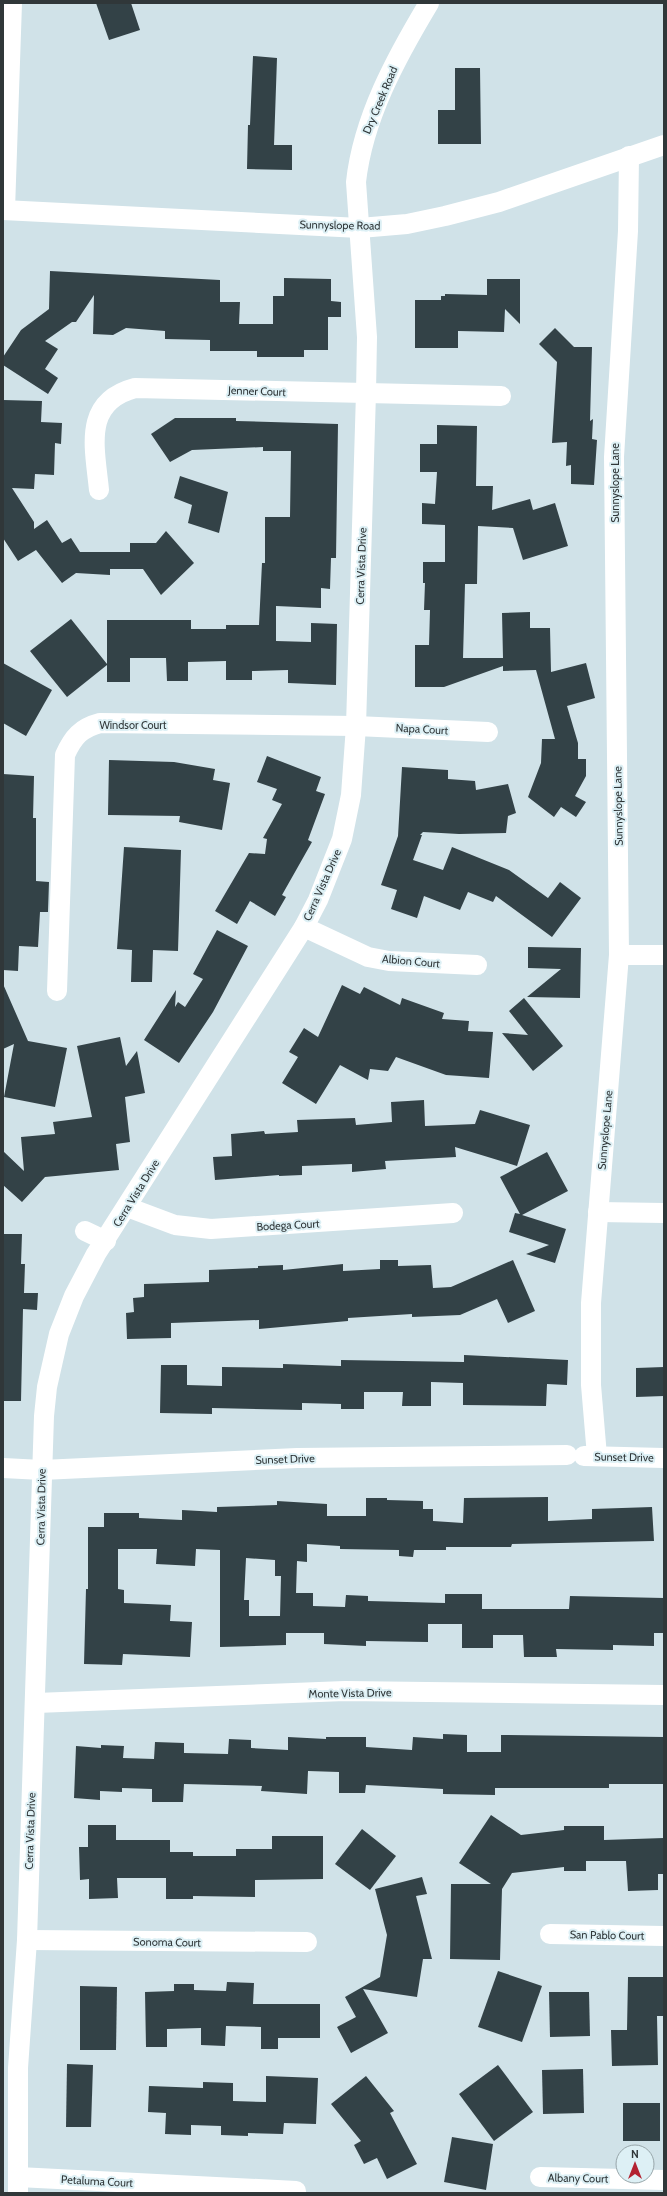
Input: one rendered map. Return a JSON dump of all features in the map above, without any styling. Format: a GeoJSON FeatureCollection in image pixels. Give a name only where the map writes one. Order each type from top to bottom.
{"type":"FeatureCollection","features":[{"type":"Feature","properties":{"kind":"street"},"geometry":{"type":"LineString","coordinates":[[4,210],[12,3]]}},
{"type":"Feature","properties":{"kind":"street","name":"Dry Creek Road"},"geometry":{"type":"LineString","coordinates":[[360,228],[356,182],[359,157],[366,129],[408,38],[429,3]]}},
{"type":"Feature","properties":{"kind":"street","name":"Sunnyslope Road"},"geometry":{"type":"LineString","coordinates":[[4,210],[360,228],[407,224],[499,202],[664,145]]}},
{"type":"Feature","properties":{"kind":"street","name":"Sunnyslope Lane"},"geometry":{"type":"LineString","coordinates":[[583,1456],[591,1385],[591,1303],[619,954],[614,457],[628,231],[629,156]]}},
{"type":"Feature","properties":{"kind":"street","name":"Cerra Vista Drive"},"geometry":{"type":"LineString","coordinates":[[18,2185],[18,2068],[27,1940],[36,1703],[42,1470],[47,1387],[59,1334],[74,1296],[96,1254],[106,1241],[304,927],[318,900],[342,840],[351,795],[356,726],[366,393],[366,337],[360,228]]}},
{"type":"Feature","properties":{"kind":"street","name":"Jenner Court"},"geometry":{"type":"LineString","coordinates":[[99,490],[95,448],[95,427],[105,404],[111,397],[123,391],[135,388],[501,396]]}},
{"type":"Feature","properties":{"kind":"street","name":"Windsor Court"},"geometry":{"type":"LineString","coordinates":[[57,991],[63,774],[65,755],[70,743],[79,732],[88,726],[100,723],[356,726]]}},
{"type":"Feature","properties":{"kind":"street","name":"Napa Court"},"geometry":{"type":"LineString","coordinates":[[356,726],[488,732]]}},
{"type":"Feature","properties":{"kind":"street","name":"Albion Court"},"geometry":{"type":"LineString","coordinates":[[304,927],[368,956],[389,961],[477,965]]}},
{"type":"Feature","properties":{"kind":"street"},"geometry":{"type":"LineString","coordinates":[[619,954],[664,954]]}},
{"type":"Feature","properties":{"kind":"street","name":"Bodega Court"},"geometry":{"type":"LineString","coordinates":[[127,1207],[176,1225],[211,1229],[453,1213]]}},
{"type":"Feature","properties":{"kind":"street"},"geometry":{"type":"LineString","coordinates":[[598,1212],[664,1213]]}},
{"type":"Feature","properties":{"kind":"street"},"geometry":{"type":"LineString","coordinates":[[85,1231],[106,1241]]}},
{"type":"Feature","properties":{"kind":"street","name":"Sunset Drive"},"geometry":{"type":"LineString","coordinates":[[3,1468],[42,1470],[328,1457],[383,1456],[448,1458],[583,1456],[664,1458]]}},
{"type":"Feature","properties":{"kind":"street","name":"Monte Vista Drive"},"geometry":{"type":"LineString","coordinates":[[36,1703],[344,1691],[664,1695]]}},
{"type":"Feature","properties":{"kind":"street","name":"San Pablo Court"},"geometry":{"type":"LineString","coordinates":[[550,1934],[664,1936]]}},
{"type":"Feature","properties":{"kind":"street","name":"Sonoma Court"},"geometry":{"type":"LineString","coordinates":[[27,1940],[307,1942]]}},
{"type":"Feature","properties":{"kind":"street","name":"Albany Court"},"geometry":{"type":"LineString","coordinates":[[540,2177],[664,2180]]}},
{"type":"Feature","properties":{"kind":"street","name":"Petaluma Court"},"geometry":{"type":"LineString","coordinates":[[18,2185],[296,2191]]}},
{"type":"Feature","properties":{"kind":"building"},"geometry":{"type":"Polygon","coordinates":[[[96,3],[131,3],[140,30],[109,40],[96,3]]]}},
{"type":"Feature","properties":{"kind":"building"},"geometry":{"type":"Polygon","coordinates":[[[253,56],[277,58],[274,145],[292,145],[292,170],[247,169],[248,125],[250,125],[253,56]]]}},
{"type":"Feature","properties":{"kind":"building"},"geometry":{"type":"Polygon","coordinates":[[[455,68],[480,68],[481,144],[438,144],[438,110],[455,110],[455,68]]]}},
{"type":"Feature","properties":{"kind":"building"},"geometry":{"type":"Polygon","coordinates":[[[50,271],[220,280],[220,302],[240,302],[239,324],[273,324],[273,296],[284,296],[284,278],[331,279],[331,301],[341,302],[341,317],[328,317],[328,350],[304,350],[304,357],[257,357],[257,351],[210,351],[210,340],[165,339],[165,331],[126,328],[113,335],[93,334],[94,295],[76,322],[72,322],[45,341],[58,349],[45,369],[58,378],[48,394],[3,365],[3,357],[21,330],[49,309],[50,271]]]}},
{"type":"Feature","properties":{"kind":"building"},"geometry":{"type":"Polygon","coordinates":[[[487,279],[520,279],[520,324],[505,309],[504,332],[458,331],[458,348],[415,348],[415,300],[441,300],[441,296],[445,296],[445,294],[487,295],[487,279]]]}},
{"type":"Feature","properties":{"kind":"building"},"geometry":{"type":"Polygon","coordinates":[[[555,328],[574,347],[592,347],[590,421],[593,419],[592,439],[597,440],[594,485],[571,484],[571,465],[566,466],[567,442],[552,443],[557,362],[539,344],[555,328]]]}},
{"type":"Feature","properties":{"kind":"building"},"geometry":{"type":"Polygon","coordinates":[[[3,400],[42,401],[41,422],[62,423],[61,444],[55,443],[54,475],[35,474],[34,489],[12,488],[34,522],[34,529],[47,520],[62,543],[71,538],[80,552],[130,552],[130,543],[156,543],[166,531],[194,563],[161,595],[143,569],[110,569],[110,575],[76,573],[62,583],[36,550],[18,561],[3,538],[3,400]]]}},
{"type":"Feature","properties":{"kind":"building"},"geometry":{"type":"Polygon","coordinates":[[[175,418],[236,418],[236,421],[338,424],[336,558],[331,558],[330,589],[321,588],[321,608],[276,606],[276,641],[311,642],[311,623],[337,624],[336,685],[288,683],[288,670],[252,671],[252,680],[226,680],[226,661],[188,662],[188,681],[167,681],[166,658],[130,658],[130,682],[107,682],[107,665],[67,697],[30,651],[71,619],[107,664],[107,620],[191,620],[191,629],[226,629],[226,625],[259,625],[262,563],[265,563],[265,517],[290,517],[291,451],[263,451],[263,447],[192,450],[170,462],[151,434],[175,418]]]}},
{"type":"Feature","properties":{"kind":"building"},"geometry":{"type":"Polygon","coordinates":[[[437,425],[477,426],[476,486],[493,486],[492,510],[530,499],[533,510],[555,503],[568,546],[523,560],[513,528],[478,526],[477,584],[465,584],[463,658],[503,658],[502,613],[530,612],[530,628],[550,628],[551,672],[586,663],[595,698],[567,706],[578,743],[578,759],[586,759],[586,776],[575,796],[586,802],[576,817],[561,807],[554,817],[528,797],[541,763],[542,739],[555,739],[536,670],[503,671],[503,666],[444,687],[415,687],[415,645],[429,645],[430,610],[424,610],[425,583],[423,583],[423,562],[445,562],[445,525],[422,524],[422,503],[435,504],[437,472],[420,472],[420,444],[437,444],[437,425]]]}},
{"type":"Feature","properties":{"kind":"building"},"geometry":{"type":"Polygon","coordinates":[[[180,476],[228,492],[219,533],[188,523],[192,505],[174,498],[180,476]]]}},
{"type":"Feature","properties":{"kind":"building"},"geometry":{"type":"Polygon","coordinates":[[[3,663],[52,690],[26,736],[3,723],[3,663]]]}},
{"type":"Feature","properties":{"kind":"building"},"geometry":{"type":"Polygon","coordinates":[[[267,756],[321,777],[316,791],[325,794],[308,840],[312,842],[282,895],[286,897],[275,916],[250,901],[237,924],[215,911],[249,853],[265,854],[267,839],[263,838],[282,804],[272,800],[277,789],[257,782],[267,756]]]}},
{"type":"Feature","properties":{"kind":"building"},"geometry":{"type":"Polygon","coordinates":[[[109,760],[174,762],[215,769],[213,780],[230,783],[222,830],[179,822],[180,816],[108,815],[109,760]]]}},
{"type":"Feature","properties":{"kind":"building"},"geometry":{"type":"Polygon","coordinates":[[[402,767],[448,770],[448,779],[475,781],[476,790],[508,784],[516,813],[508,816],[506,833],[459,834],[423,832],[420,835],[422,835],[413,860],[443,870],[452,847],[509,870],[548,898],[560,882],[581,898],[552,937],[496,896],[493,902],[468,892],[460,910],[424,896],[417,918],[391,909],[397,890],[381,885],[398,836],[402,767]]]}},
{"type":"Feature","properties":{"kind":"building"},"geometry":{"type":"Polygon","coordinates":[[[3,774],[34,776],[33,818],[36,818],[36,881],[49,882],[48,912],[40,912],[38,947],[19,946],[18,971],[3,970],[3,774]]]}},
{"type":"Feature","properties":{"kind":"building"},"geometry":{"type":"Polygon","coordinates":[[[124,847],[181,850],[178,951],[153,950],[152,982],[131,982],[132,950],[117,949],[124,847]]]}},
{"type":"Feature","properties":{"kind":"building"},"geometry":{"type":"Polygon","coordinates":[[[217,930],[248,946],[213,1012],[179,1063],[144,1040],[176,990],[175,1007],[178,1002],[185,1007],[203,979],[193,974],[217,930]]]}},
{"type":"Feature","properties":{"kind":"building"},"geometry":{"type":"Polygon","coordinates":[[[528,947],[581,948],[580,998],[527,997],[561,969],[528,968],[528,947]]]}},
{"type":"Feature","properties":{"kind":"building"},"geometry":{"type":"Polygon","coordinates":[[[3,984],[28,1041],[67,1048],[55,1107],[4,1097],[14,1044],[3,1049],[3,984]]]}},
{"type":"Feature","properties":{"kind":"building"},"geometry":{"type":"Polygon","coordinates":[[[342,985],[360,994],[364,987],[400,1005],[402,998],[444,1013],[442,1019],[469,1021],[468,1031],[493,1032],[489,1078],[446,1075],[396,1057],[388,1071],[370,1069],[368,1080],[340,1065],[316,1104],[282,1083],[298,1057],[289,1052],[304,1028],[318,1037],[342,985]]]}},
{"type":"Feature","properties":{"kind":"building"},"geometry":{"type":"Polygon","coordinates":[[[524,998],[563,1046],[533,1071],[502,1033],[528,1035],[509,1011],[524,998]]]}},
{"type":"Feature","properties":{"kind":"building"},"geometry":{"type":"Polygon","coordinates":[[[120,1037],[126,1066],[137,1051],[145,1093],[125,1097],[130,1142],[116,1144],[119,1170],[45,1177],[22,1202],[3,1185],[3,1151],[24,1171],[21,1137],[55,1134],[53,1122],[92,1117],[77,1046],[120,1037]]]}},
{"type":"Feature","properties":{"kind":"building"},"geometry":{"type":"Polygon","coordinates":[[[424,1100],[425,1126],[475,1124],[480,1110],[530,1125],[517,1166],[455,1147],[456,1157],[385,1161],[386,1169],[352,1172],[352,1164],[302,1166],[302,1175],[279,1175],[215,1180],[213,1157],[232,1156],[231,1134],[264,1131],[265,1134],[298,1132],[297,1120],[355,1118],[356,1125],[392,1122],[391,1102],[424,1100]]]}},
{"type":"Feature","properties":{"kind":"building"},"geometry":{"type":"Polygon","coordinates":[[[547,1152],[568,1191],[522,1215],[566,1229],[555,1263],[526,1254],[549,1245],[509,1232],[515,1213],[520,1214],[500,1177],[547,1152]]]}},
{"type":"Feature","properties":{"kind":"building"},"geometry":{"type":"Polygon","coordinates":[[[3,1234],[22,1234],[21,1264],[25,1264],[24,1293],[38,1293],[37,1310],[23,1309],[21,1401],[3,1401],[3,1234]]]}},
{"type":"Feature","properties":{"kind":"building"},"geometry":{"type":"Polygon","coordinates":[[[380,1260],[398,1260],[398,1266],[431,1265],[433,1288],[451,1287],[513,1260],[535,1311],[508,1323],[497,1299],[460,1315],[412,1317],[412,1314],[348,1318],[348,1321],[259,1329],[259,1320],[171,1323],[171,1338],[127,1339],[126,1313],[134,1312],[133,1298],[144,1297],[144,1284],[209,1282],[209,1270],[258,1268],[258,1266],[283,1265],[283,1270],[343,1264],[343,1271],[380,1269],[380,1260]]]}},
{"type":"Feature","properties":{"kind":"building"},"geometry":{"type":"Polygon","coordinates":[[[464,1355],[568,1360],[567,1385],[547,1384],[546,1406],[463,1405],[463,1383],[431,1382],[431,1406],[402,1406],[403,1392],[364,1392],[364,1409],[341,1409],[341,1404],[302,1403],[302,1410],[212,1408],[212,1414],[160,1413],[161,1365],[187,1365],[187,1385],[222,1386],[222,1367],[283,1368],[283,1364],[341,1366],[341,1360],[464,1362],[464,1355]]]}},
{"type":"Feature","properties":{"kind":"building"},"geometry":{"type":"Polygon","coordinates":[[[664,1367],[664,1396],[636,1397],[636,1368],[664,1367]]]}},
{"type":"Feature","properties":{"kind":"building"},"geometry":{"type":"Polygon","coordinates":[[[548,1497],[548,1521],[592,1519],[592,1509],[652,1507],[654,1541],[512,1544],[511,1547],[446,1547],[446,1550],[414,1550],[413,1557],[399,1556],[399,1550],[340,1549],[340,1546],[307,1544],[307,1562],[297,1561],[296,1593],[313,1593],[313,1606],[345,1607],[346,1595],[368,1596],[368,1601],[445,1603],[445,1594],[482,1594],[482,1609],[569,1609],[570,1596],[664,1598],[664,1633],[654,1633],[654,1646],[613,1645],[613,1650],[556,1649],[557,1657],[524,1657],[523,1635],[493,1635],[493,1648],[462,1648],[462,1624],[428,1624],[428,1642],[366,1641],[366,1646],[324,1644],[324,1633],[286,1633],[286,1645],[220,1647],[220,1550],[196,1549],[195,1566],[156,1564],[157,1549],[118,1549],[118,1589],[124,1590],[124,1603],[171,1605],[170,1621],[192,1622],[190,1657],[123,1654],[122,1665],[84,1664],[86,1589],[88,1589],[88,1527],[104,1527],[104,1513],[139,1513],[139,1518],[182,1520],[182,1510],[217,1512],[217,1507],[277,1505],[277,1501],[327,1504],[327,1516],[366,1516],[366,1498],[387,1498],[387,1500],[423,1501],[423,1509],[433,1509],[433,1521],[463,1523],[464,1498],[548,1497]],[[246,1558],[244,1600],[249,1600],[249,1616],[280,1616],[281,1576],[275,1576],[275,1560],[246,1558]]]}},
{"type":"Feature","properties":{"kind":"building"},"geometry":{"type":"Polygon","coordinates":[[[443,1734],[467,1735],[467,1752],[501,1752],[501,1735],[664,1737],[664,1784],[609,1784],[609,1788],[495,1788],[495,1795],[443,1794],[443,1789],[366,1785],[365,1793],[339,1793],[339,1772],[308,1771],[307,1794],[261,1791],[262,1786],[184,1784],[183,1802],[152,1802],[152,1789],[122,1788],[122,1792],[100,1791],[100,1800],[74,1798],[76,1746],[101,1748],[101,1745],[124,1746],[123,1758],[154,1759],[155,1742],[184,1743],[184,1753],[228,1754],[229,1739],[251,1740],[251,1748],[288,1750],[288,1737],[326,1739],[326,1737],[366,1737],[366,1747],[412,1750],[413,1737],[443,1739],[443,1734]]]}},
{"type":"Feature","properties":{"kind":"building"},"geometry":{"type":"Polygon","coordinates":[[[491,1815],[521,1835],[564,1830],[564,1826],[604,1826],[604,1840],[664,1838],[664,1874],[658,1874],[658,1890],[628,1891],[626,1861],[586,1861],[586,1871],[564,1871],[564,1867],[512,1873],[502,1889],[500,1960],[450,1959],[451,1884],[491,1884],[459,1863],[491,1815]]]}},
{"type":"Feature","properties":{"kind":"building"},"geometry":{"type":"Polygon","coordinates":[[[88,1825],[116,1825],[116,1840],[170,1840],[170,1852],[193,1852],[193,1856],[236,1856],[236,1849],[272,1849],[272,1836],[323,1836],[323,1879],[255,1880],[255,1897],[193,1896],[193,1899],[166,1899],[166,1878],[117,1878],[118,1898],[89,1899],[89,1879],[80,1880],[79,1847],[88,1847],[88,1825]]]}},
{"type":"Feature","properties":{"kind":"building"},"geometry":{"type":"Polygon","coordinates":[[[362,1829],[396,1856],[370,1890],[335,1864],[362,1829]]]}},
{"type":"Feature","properties":{"kind":"building"},"geometry":{"type":"Polygon","coordinates":[[[422,1877],[427,1894],[416,1896],[432,1959],[423,1959],[417,1997],[363,1989],[388,2033],[351,2053],[337,2027],[356,2017],[345,1997],[380,1977],[387,1935],[375,1889],[422,1877]]]}},
{"type":"Feature","properties":{"kind":"building"},"geometry":{"type":"Polygon","coordinates":[[[498,1971],[542,1986],[522,2042],[478,2027],[498,1971]]]}},
{"type":"Feature","properties":{"kind":"building"},"geometry":{"type":"Polygon","coordinates":[[[628,1977],[664,1977],[664,2016],[657,2016],[658,2065],[612,2066],[611,2030],[627,2030],[628,1977]]]}},
{"type":"Feature","properties":{"kind":"building"},"geometry":{"type":"Polygon","coordinates":[[[227,1982],[254,1983],[253,2004],[320,2004],[320,2038],[278,2038],[278,2049],[261,2049],[261,2027],[226,2026],[225,2046],[201,2045],[201,2028],[167,2029],[167,2047],[146,2047],[145,1992],[174,1991],[174,1984],[194,1984],[194,1990],[226,1991],[227,1982]]]}},
{"type":"Feature","properties":{"kind":"building"},"geometry":{"type":"Polygon","coordinates":[[[80,1986],[117,1987],[116,2050],[80,2050],[80,1986]]]}},
{"type":"Feature","properties":{"kind":"building"},"geometry":{"type":"Polygon","coordinates":[[[549,1992],[589,1992],[590,2036],[550,2037],[549,1992]]]}},
{"type":"Feature","properties":{"kind":"building"},"geometry":{"type":"Polygon","coordinates":[[[67,2064],[93,2065],[91,2127],[66,2127],[67,2064]]]}},
{"type":"Feature","properties":{"kind":"building"},"geometry":{"type":"Polygon","coordinates":[[[498,2065],[533,2112],[494,2141],[459,2094],[498,2065]]]}},
{"type":"Feature","properties":{"kind":"building"},"geometry":{"type":"Polygon","coordinates":[[[583,2069],[584,2113],[543,2114],[542,2070],[583,2069]]]}},
{"type":"Feature","properties":{"kind":"building"},"geometry":{"type":"Polygon","coordinates":[[[266,2076],[318,2078],[316,2124],[284,2123],[283,2134],[248,2133],[248,2136],[221,2135],[221,2126],[191,2125],[191,2135],[165,2134],[166,2113],[148,2112],[149,2086],[203,2088],[203,2082],[233,2083],[233,2101],[266,2102],[266,2076]]]}},
{"type":"Feature","properties":{"kind":"building"},"geometry":{"type":"Polygon","coordinates":[[[366,2076],[394,2111],[390,2113],[417,2164],[387,2179],[377,2158],[364,2164],[354,2145],[361,2141],[331,2104],[366,2076]]]}},
{"type":"Feature","properties":{"kind":"building"},"geometry":{"type":"Polygon","coordinates":[[[623,2103],[660,2103],[660,2141],[623,2141],[623,2103]]]}},
{"type":"Feature","properties":{"kind":"building"},"geometry":{"type":"Polygon","coordinates":[[[452,2137],[493,2144],[486,2190],[444,2182],[452,2137]]]}}]}
